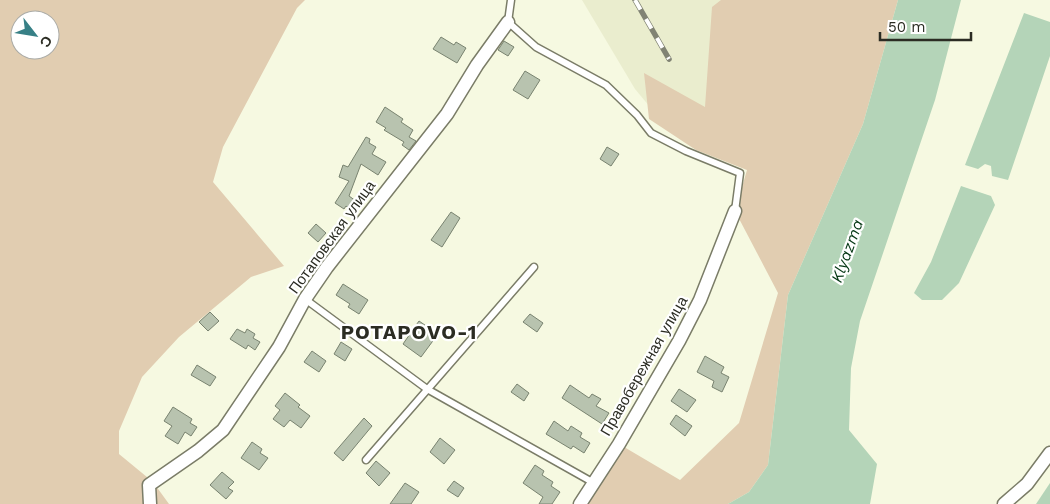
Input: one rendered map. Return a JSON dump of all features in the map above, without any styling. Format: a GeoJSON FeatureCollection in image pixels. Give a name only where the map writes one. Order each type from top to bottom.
{"type":"FeatureCollection","features":[{"type":"Feature","properties":{"kind":"street","name":"Потаповская улица"},"geometry":{"type":"LineString","coordinates":[[150,504],[149,485],[198,451],[223,430],[279,347],[306,299],[327,267],[447,114],[477,65],[508,22]]}},
{"type":"Feature","properties":{"kind":"street","name":"Правобережная улица"},"geometry":{"type":"LineString","coordinates":[[580,504],[619,444],[679,341],[700,300],[735,211]]}},
{"type":"Feature","properties":{"kind":"street"},"geometry":{"type":"LineString","coordinates":[[1004,504],[1027,484],[1050,453]]}},
{"type":"Feature","properties":{"kind":"lane"},"geometry":{"type":"LineString","coordinates":[[511,0],[508,22],[536,47],[606,84],[637,115],[651,133],[686,151],[740,173],[735,211]]}},
{"type":"Feature","properties":{"kind":"lane"},"geometry":{"type":"LineString","coordinates":[[366,460],[534,267]]}},
{"type":"Feature","properties":{"kind":"lane"},"geometry":{"type":"LineString","coordinates":[[306,299],[427,389],[594,483]]}},
{"type":"Feature","properties":{"kind":"shaded area"},"geometry":{"type":"Polygon","coordinates":[[[0,0],[305,0],[297,8],[223,147],[213,182],[284,266],[251,277],[179,337],[142,377],[119,431],[119,454],[153,482],[169,504],[0,504],[0,0]]]}},
{"type":"Feature","properties":{"kind":"shaded area"},"geometry":{"type":"Polygon","coordinates":[[[582,0],[898,0],[670,131],[635,89],[582,0]]]}},
{"type":"Feature","properties":{"kind":"shaded area"},"geometry":{"type":"Polygon","coordinates":[[[721,0],[898,0],[863,124],[788,295],[768,465],[749,492],[728,504],[580,504],[619,444],[680,480],[739,423],[778,293],[735,211],[747,170],[696,150],[649,119],[644,73],[705,107],[712,7],[721,0]]]}},
{"type":"Feature","properties":{"kind":"water","name":"Klyazma"},"geometry":{"type":"Polygon","coordinates":[[[898,0],[961,0],[935,100],[860,321],[851,368],[849,430],[877,464],[870,504],[728,504],[749,492],[768,465],[788,295],[863,124],[898,0]]]}},
{"type":"Feature","properties":{"kind":"water"},"geometry":{"type":"Polygon","coordinates":[[[1024,13],[1050,22],[1050,56],[1008,180],[992,176],[991,166],[985,164],[978,169],[965,165],[1024,13]]]}},
{"type":"Feature","properties":{"kind":"water"},"geometry":{"type":"Polygon","coordinates":[[[961,186],[991,196],[995,205],[959,283],[942,300],[922,300],[914,293],[931,262],[961,186]]]}},
{"type":"Feature","properties":{"kind":"water"},"geometry":{"type":"Polygon","coordinates":[[[1050,483],[1050,504],[1036,504],[1050,483]]]}},
{"type":"Feature","properties":{"kind":"building"},"geometry":{"type":"Polygon","coordinates":[[[441,37],[454,45],[456,42],[466,48],[457,63],[433,49],[441,37]]]}},
{"type":"Feature","properties":{"kind":"building"},"geometry":{"type":"Polygon","coordinates":[[[504,41],[514,47],[508,56],[498,50],[504,41]]]}},
{"type":"Feature","properties":{"kind":"building"},"geometry":{"type":"Polygon","coordinates":[[[525,71],[540,80],[528,99],[513,90],[525,71]]]}},
{"type":"Feature","properties":{"kind":"building"},"geometry":{"type":"Polygon","coordinates":[[[385,107],[403,119],[401,122],[413,130],[409,137],[416,141],[409,150],[402,145],[404,142],[384,130],[386,128],[376,122],[385,107]]]}},
{"type":"Feature","properties":{"kind":"building"},"geometry":{"type":"Polygon","coordinates":[[[366,137],[370,139],[369,143],[376,147],[372,154],[386,162],[378,175],[361,164],[349,196],[356,201],[350,209],[346,206],[344,209],[335,203],[349,181],[339,177],[343,165],[348,167],[366,137]]]}},
{"type":"Feature","properties":{"kind":"building"},"geometry":{"type":"Polygon","coordinates":[[[607,147],[619,154],[611,166],[600,159],[607,147]]]}},
{"type":"Feature","properties":{"kind":"building"},"geometry":{"type":"Polygon","coordinates":[[[451,212],[460,218],[442,247],[431,240],[451,212]]]}},
{"type":"Feature","properties":{"kind":"building"},"geometry":{"type":"Polygon","coordinates":[[[316,224],[326,233],[318,242],[308,233],[316,224]]]}},
{"type":"Feature","properties":{"kind":"building"},"geometry":{"type":"Polygon","coordinates":[[[343,284],[368,300],[359,314],[348,307],[350,304],[336,295],[343,284]]]}},
{"type":"Feature","properties":{"kind":"building"},"geometry":{"type":"Polygon","coordinates":[[[210,312],[219,321],[208,331],[199,322],[210,312]]]}},
{"type":"Feature","properties":{"kind":"building"},"geometry":{"type":"Polygon","coordinates":[[[530,314],[543,323],[537,332],[523,322],[530,314]]]}},
{"type":"Feature","properties":{"kind":"building"},"geometry":{"type":"Polygon","coordinates":[[[419,321],[438,334],[421,357],[403,344],[419,321]]]}},
{"type":"Feature","properties":{"kind":"building"},"geometry":{"type":"Polygon","coordinates":[[[237,329],[245,333],[247,329],[255,334],[253,338],[260,342],[255,350],[248,345],[246,349],[230,339],[237,329]]]}},
{"type":"Feature","properties":{"kind":"building"},"geometry":{"type":"Polygon","coordinates":[[[341,342],[352,349],[345,361],[334,354],[341,342]]]}},
{"type":"Feature","properties":{"kind":"building"},"geometry":{"type":"Polygon","coordinates":[[[312,351],[326,361],[319,372],[304,362],[312,351]]]}},
{"type":"Feature","properties":{"kind":"building"},"geometry":{"type":"Polygon","coordinates":[[[705,356],[724,367],[721,373],[729,377],[722,392],[712,387],[714,381],[697,372],[705,356]]]}},
{"type":"Feature","properties":{"kind":"building"},"geometry":{"type":"Polygon","coordinates":[[[197,365],[216,377],[210,386],[191,375],[197,365]]]}},
{"type":"Feature","properties":{"kind":"building"},"geometry":{"type":"Polygon","coordinates":[[[517,384],[529,393],[524,401],[511,392],[517,384]]]}},
{"type":"Feature","properties":{"kind":"building"},"geometry":{"type":"Polygon","coordinates":[[[570,385],[589,398],[592,394],[601,399],[596,406],[609,413],[602,424],[562,398],[570,385]]]}},
{"type":"Feature","properties":{"kind":"building"},"geometry":{"type":"Polygon","coordinates":[[[679,389],[696,400],[687,412],[671,401],[679,389]]]}},
{"type":"Feature","properties":{"kind":"building"},"geometry":{"type":"Polygon","coordinates":[[[285,393],[300,405],[298,407],[310,416],[301,428],[290,420],[284,427],[273,419],[280,410],[275,406],[285,393]]]}},
{"type":"Feature","properties":{"kind":"building"},"geometry":{"type":"Polygon","coordinates":[[[173,407],[192,419],[190,423],[197,427],[191,436],[185,432],[178,444],[165,436],[172,426],[164,421],[173,407]]]}},
{"type":"Feature","properties":{"kind":"building"},"geometry":{"type":"Polygon","coordinates":[[[676,415],[692,426],[685,436],[670,424],[676,415]]]}},
{"type":"Feature","properties":{"kind":"building"},"geometry":{"type":"Polygon","coordinates":[[[364,418],[372,426],[343,461],[334,453],[364,418]]]}},
{"type":"Feature","properties":{"kind":"building"},"geometry":{"type":"Polygon","coordinates":[[[554,421],[568,431],[571,426],[582,433],[580,437],[590,443],[584,453],[573,446],[571,449],[546,434],[554,421]]]}},
{"type":"Feature","properties":{"kind":"building"},"geometry":{"type":"Polygon","coordinates":[[[440,438],[455,450],[444,464],[430,452],[440,438]]]}},
{"type":"Feature","properties":{"kind":"building"},"geometry":{"type":"Polygon","coordinates":[[[252,442],[262,449],[260,453],[268,458],[259,470],[241,458],[252,442]]]}},
{"type":"Feature","properties":{"kind":"building"},"geometry":{"type":"Polygon","coordinates":[[[376,461],[390,473],[379,486],[366,473],[376,461]]]}},
{"type":"Feature","properties":{"kind":"building"},"geometry":{"type":"Polygon","coordinates":[[[535,465],[544,471],[542,475],[553,482],[551,486],[560,492],[552,504],[539,504],[543,497],[523,483],[535,465]]]}},
{"type":"Feature","properties":{"kind":"building"},"geometry":{"type":"Polygon","coordinates":[[[222,472],[234,482],[228,488],[233,491],[226,499],[210,485],[222,472]]]}},
{"type":"Feature","properties":{"kind":"building"},"geometry":{"type":"Polygon","coordinates":[[[454,481],[464,488],[458,497],[447,490],[454,481]]]}},
{"type":"Feature","properties":{"kind":"building"},"geometry":{"type":"Polygon","coordinates":[[[405,483],[419,492],[411,504],[390,504],[405,483]]]}},
{"type":"Feature","properties":{"kind":"railway"},"geometry":{"type":"LineString","coordinates":[[635,0],[669,59]]}},
{"type":"Feature","properties":{"kind":"district","name":"POTAPOVO-1"},"geometry":{"type":"Point","coordinates":[409,332]}}]}
